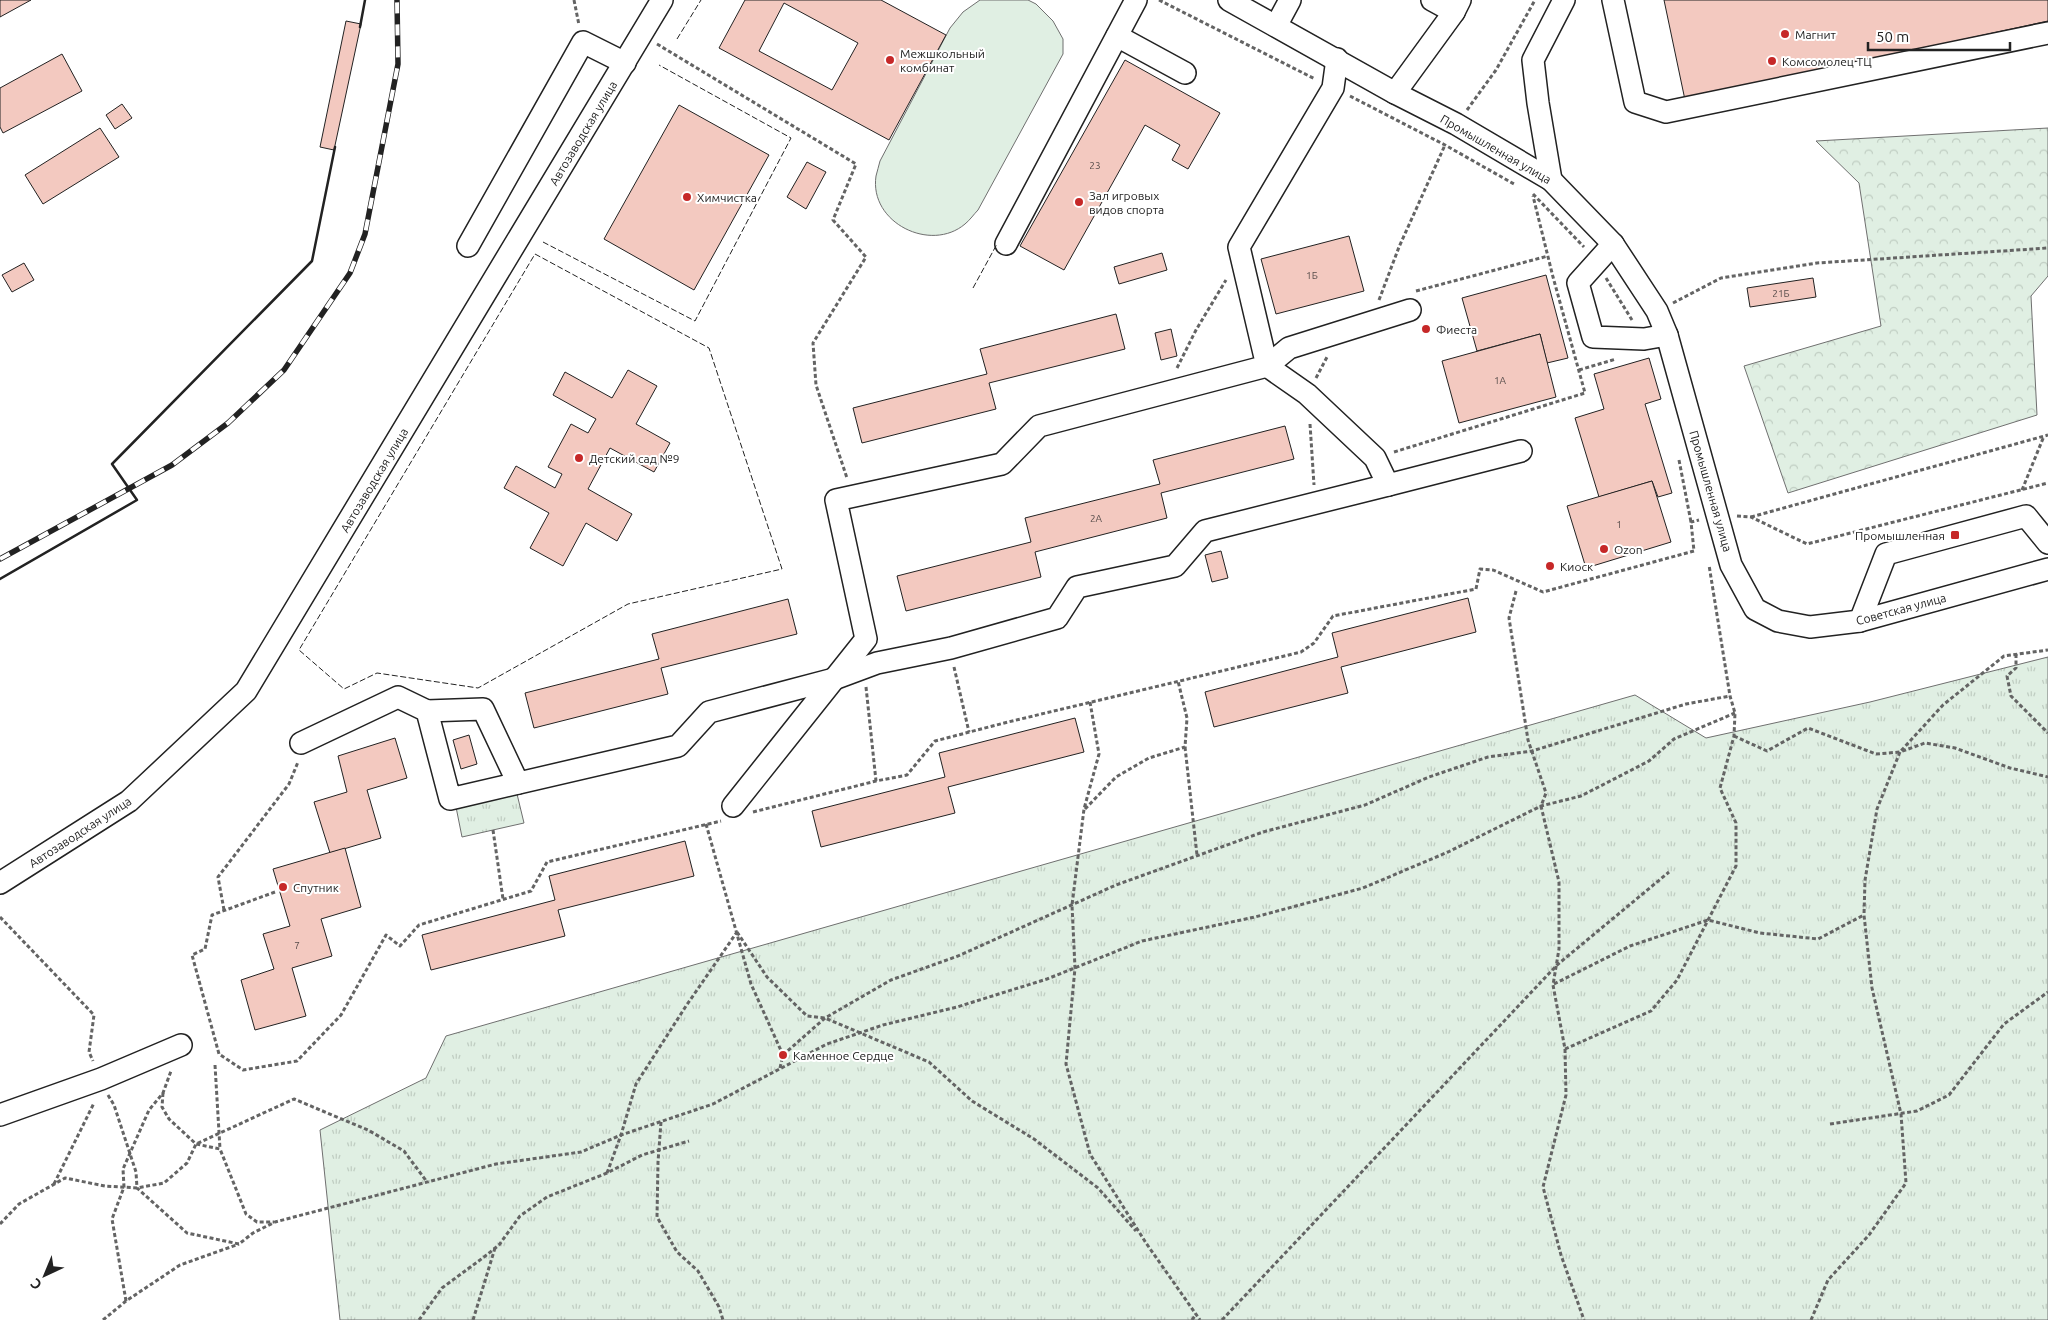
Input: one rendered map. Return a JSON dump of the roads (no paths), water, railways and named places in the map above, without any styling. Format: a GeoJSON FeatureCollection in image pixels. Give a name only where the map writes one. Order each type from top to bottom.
{"type":"FeatureCollection","features":[{"type":"Feature","properties":{"kind":"street","name":"Автозаводская улица"},"geometry":{"type":"LineString","coordinates":[[0,883],[129,801],[246,691],[662,0]]}},
{"type":"Feature","properties":{"kind":"street"},"geometry":{"type":"LineString","coordinates":[[1006,244],[1136,0]]}},
{"type":"Feature","properties":{"kind":"street","name":"Промышленная улица"},"geometry":{"type":"LineString","coordinates":[[1229,0],[1395,93],[1456,124],[1551,180],[1613,244],[1657,311],[1667,335],[1731,565],[1755,608]]}},
{"type":"Feature","properties":{"kind":"street"},"geometry":{"type":"LineString","coordinates":[[1276,26],[1290,0]]}},
{"type":"Feature","properties":{"kind":"street"},"geometry":{"type":"LineString","coordinates":[[1395,93],[1457,6],[1432,0]]}},
{"type":"Feature","properties":{"kind":"street"},"geometry":{"type":"LineString","coordinates":[[1551,180],[1538,104],[1533,60],[1564,0]]}},
{"type":"Feature","properties":{"kind":"street"},"geometry":{"type":"LineString","coordinates":[[1613,0],[1635,102],[1666,112],[2048,33]]}},
{"type":"Feature","properties":{"kind":"street"},"geometry":{"type":"LineString","coordinates":[[1117,36],[1185,73]]}},
{"type":"Feature","properties":{"kind":"street"},"geometry":{"type":"LineString","coordinates":[[468,246],[583,42],[625,63]]}},
{"type":"Feature","properties":{"kind":"street"},"geometry":{"type":"LineString","coordinates":[[1337,59],[1333,88],[1239,247],[1266,366],[1307,394],[1375,458],[1388,485]]}},
{"type":"Feature","properties":{"kind":"street"},"geometry":{"type":"LineString","coordinates":[[1613,244],[1578,282],[1594,337],[1644,339],[1667,335]]}},
{"type":"Feature","properties":{"kind":"street"},"geometry":{"type":"LineString","coordinates":[[735,813],[834,679],[866,639],[836,500],[1002,464],[1039,426],[1266,366],[1289,348],[1371,322],[1408,302]]}},
{"type":"Feature","properties":{"kind":"street"},"geometry":{"type":"LineString","coordinates":[[427,710],[450,799],[678,746],[710,712],[834,679],[877,663],[951,648],[1057,618],[1077,587],[1175,566],[1205,531],[1520,451]]}},
{"type":"Feature","properties":{"kind":"street"},"geometry":{"type":"LineString","coordinates":[[1860,621],[1886,554],[2026,516],[2048,543]]}},
{"type":"Feature","properties":{"kind":"street","name":"Советская улица"},"geometry":{"type":"LineString","coordinates":[[1755,608],[1778,621],[1810,627],[1860,621],[2048,569]]}},
{"type":"Feature","properties":{"kind":"street"},"geometry":{"type":"LineString","coordinates":[[302,743],[398,697],[427,710],[484,709],[518,783]]}},
{"type":"Feature","properties":{"kind":"street"},"geometry":{"type":"LineString","coordinates":[[0,1115],[104,1087],[181,1045]]}},
{"type":"Feature","properties":{"kind":"railway"},"geometry":{"type":"LineString","coordinates":[[0,559],[172,465],[228,423],[284,370],[350,273],[365,234],[398,64],[397,0]]}},
{"type":"Feature","properties":{"kind":"place","name":"Магнит"},"geometry":{"type":"Point","coordinates":[1785,34]}},
{"type":"Feature","properties":{"kind":"place","name":"Межшкольный комбинат"},"geometry":{"type":"Point","coordinates":[890,60]}},
{"type":"Feature","properties":{"kind":"place","name":"Комсомолец ТЦ"},"geometry":{"type":"Point","coordinates":[1772,61]}},
{"type":"Feature","properties":{"kind":"place","name":"Химчистка"},"geometry":{"type":"Point","coordinates":[687,197]}},
{"type":"Feature","properties":{"kind":"place","name":"Зал игровых видов спорта"},"geometry":{"type":"Point","coordinates":[1079,202]}},
{"type":"Feature","properties":{"kind":"place","name":"Фиеста"},"geometry":{"type":"Point","coordinates":[1426,329]}},
{"type":"Feature","properties":{"kind":"place","name":"Детский сад №9"},"geometry":{"type":"Point","coordinates":[579,458]}},
{"type":"Feature","properties":{"kind":"place","name":"Промышленная"},"geometry":{"type":"Point","coordinates":[1955,535]}},
{"type":"Feature","properties":{"kind":"place","name":"Ozon"},"geometry":{"type":"Point","coordinates":[1604,549]}},
{"type":"Feature","properties":{"kind":"place","name":"Киоск"},"geometry":{"type":"Point","coordinates":[1550,566]}},
{"type":"Feature","properties":{"kind":"place","name":"Спутник"},"geometry":{"type":"Point","coordinates":[283,887]}},
{"type":"Feature","properties":{"kind":"place","name":"Каменное Сердце"},"geometry":{"type":"Point","coordinates":[783,1055]}}]}
